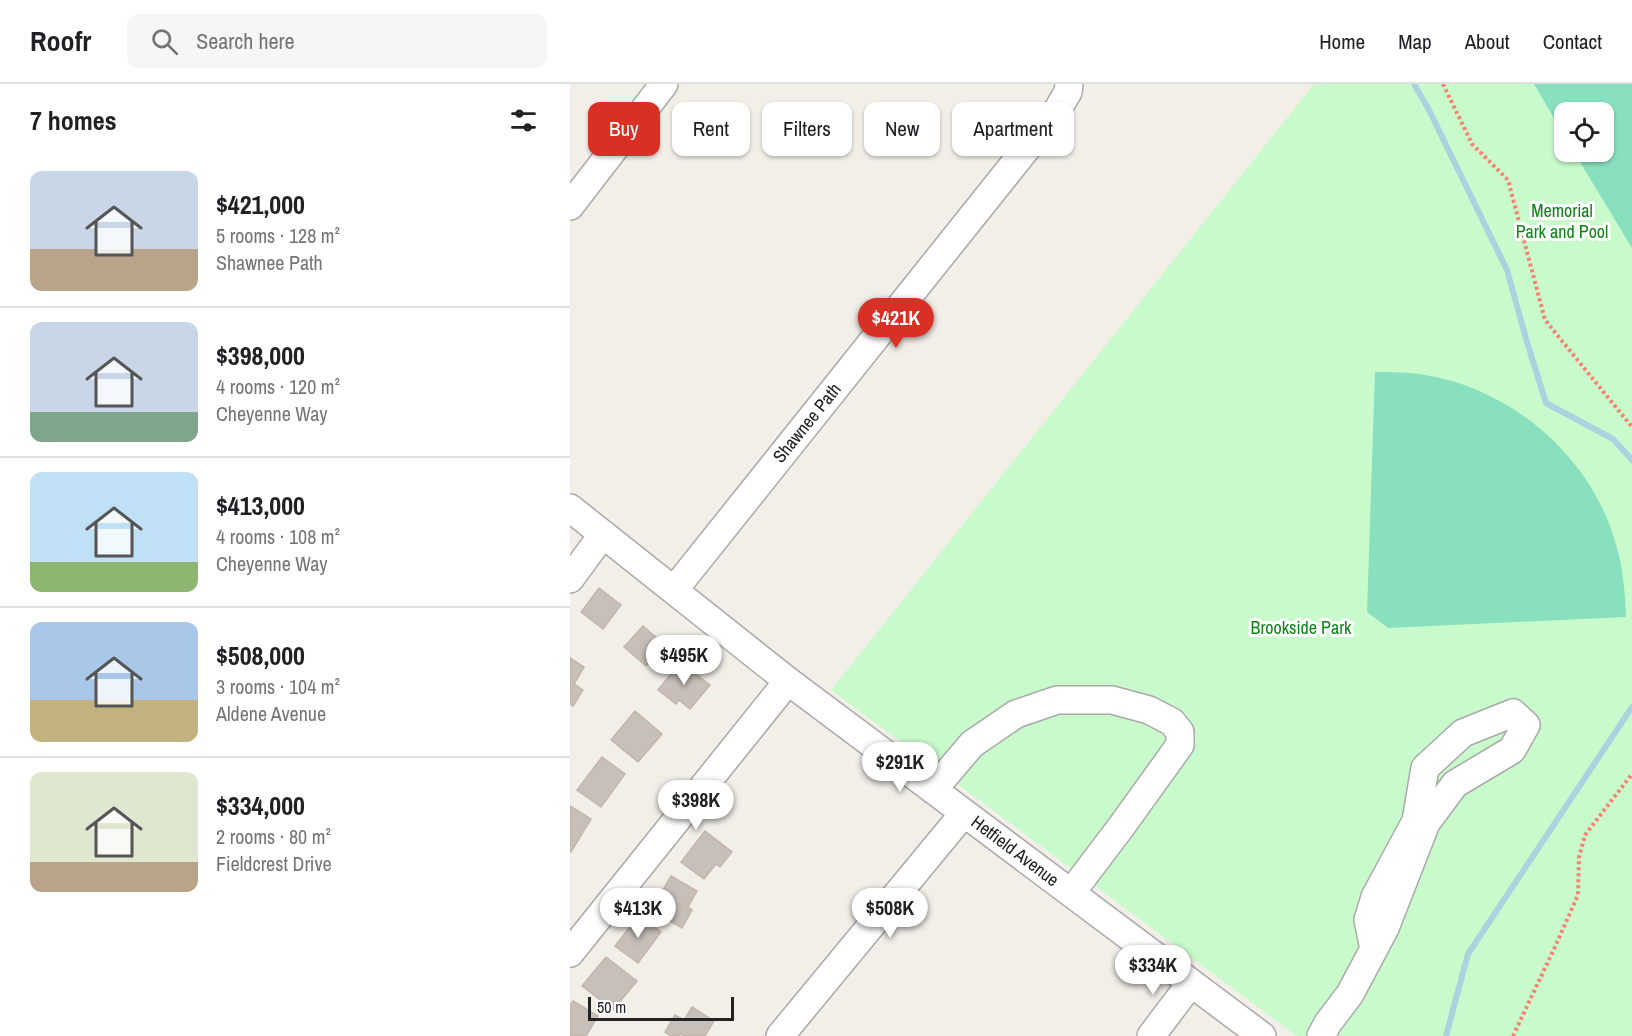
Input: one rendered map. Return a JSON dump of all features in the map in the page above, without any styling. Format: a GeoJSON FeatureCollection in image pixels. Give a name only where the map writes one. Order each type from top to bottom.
{"type":"FeatureCollection","features":[{"type":"Feature","properties":{"kind":"street"},"geometry":{"type":"LineString","coordinates":[[570,206],[664,84]]}},
{"type":"Feature","properties":{"kind":"street","name":"Shawnee Path"},"geometry":{"type":"LineString","coordinates":[[674,591],[1058,109],[1070,84]]}},
{"type":"Feature","properties":{"kind":"street","name":"Hetfield Avenue"},"geometry":{"type":"LineString","coordinates":[[570,508],[788,681],[1262,1036]]}},
{"type":"Feature","properties":{"kind":"street"},"geometry":{"type":"LineString","coordinates":[[570,579],[603,534]]}},
{"type":"Feature","properties":{"kind":"street"},"geometry":{"type":"LineString","coordinates":[[570,953],[788,681]]}},
{"type":"Feature","properties":{"kind":"street"},"geometry":{"type":"LineString","coordinates":[[933,790],[972,744],[1016,714],[1057,700],[1112,700],[1149,710],[1172,722],[1180,732],[1180,745],[1071,893]]}},
{"type":"Feature","properties":{"kind":"street"},"geometry":{"type":"LineString","coordinates":[[1321,1036],[1350,994],[1389,918],[1413,840],[1425,768],[1463,733],[1513,713],[1526,725],[1512,750],[1455,784],[1413,840]]}},
{"type":"Feature","properties":{"kind":"street"},"geometry":{"type":"LineString","coordinates":[[780,1036],[964,813]]}},
{"type":"Feature","properties":{"kind":"street"},"geometry":{"type":"LineString","coordinates":[[1151,1036],[1191,982]]}},
{"type":"Feature","properties":{"kind":"path"},"geometry":{"type":"LineString","coordinates":[[1443,84],[1472,144],[1508,180],[1545,320],[1632,427]]}},
{"type":"Feature","properties":{"kind":"path"},"geometry":{"type":"LineString","coordinates":[[1513,1036],[1578,895],[1579,857],[1586,834],[1632,774]]}},
{"type":"Feature","properties":{"kind":"green space","name":"Brookside Park"},"geometry":{"type":"Polygon","coordinates":[[[1314,84],[1632,84],[1632,1036],[1297,1036],[831,690],[1314,84]]]}},
{"type":"Feature","properties":{"kind":"green space"},"geometry":{"type":"Polygon","coordinates":[[[1534,84],[1632,84],[1632,248],[1580,162],[1614,162],[1614,102],[1554,102],[1554,118],[1534,84]]]}},
{"type":"Feature","properties":{"kind":"green space"},"geometry":{"type":"Polygon","coordinates":[[[1375,372],[1419,374],[1457,383],[1488,395],[1517,411],[1543,431],[1567,455],[1587,481],[1603,510],[1620,560],[1626,617],[1388,628],[1367,612],[1375,372]]]}},
{"type":"Feature","properties":{"kind":"building"},"geometry":{"type":"Polygon","coordinates":[[[599,588],[621,605],[603,629],[581,612],[599,588]]]}},
{"type":"Feature","properties":{"kind":"building"},"geometry":{"type":"Polygon","coordinates":[[[643,626],[665,645],[646,666],[624,647],[643,626]]]}},
{"type":"Feature","properties":{"kind":"building"},"geometry":{"type":"Polygon","coordinates":[[[570,658],[584,667],[574,684],[583,690],[573,706],[570,704],[570,658]]]}},
{"type":"Feature","properties":{"kind":"building"},"geometry":{"type":"Polygon","coordinates":[[[681,662],[710,685],[690,709],[679,700],[676,704],[658,690],[681,662]]]}},
{"type":"Feature","properties":{"kind":"building"},"geometry":{"type":"Polygon","coordinates":[[[635,711],[662,734],[638,762],[611,740],[635,711]]]}},
{"type":"Feature","properties":{"kind":"building"},"geometry":{"type":"Polygon","coordinates":[[[602,757],[625,774],[601,807],[577,790],[602,757]]]}},
{"type":"Feature","properties":{"kind":"building"},"geometry":{"type":"Polygon","coordinates":[[[570,806],[591,819],[571,852],[570,852],[570,806]]]}},
{"type":"Feature","properties":{"kind":"building"},"geometry":{"type":"Polygon","coordinates":[[[705,831],[732,852],[720,867],[716,864],[704,879],[681,862],[705,831]]]}},
{"type":"Feature","properties":{"kind":"building"},"geometry":{"type":"Polygon","coordinates":[[[671,876],[697,891],[688,907],[692,910],[682,928],[651,910],[671,876]]]}},
{"type":"Feature","properties":{"kind":"building"},"geometry":{"type":"Polygon","coordinates":[[[639,915],[661,932],[638,963],[615,946],[639,915]]]}},
{"type":"Feature","properties":{"kind":"building"},"geometry":{"type":"Polygon","coordinates":[[[606,957],[637,981],[613,1010],[582,986],[606,957]]]}},
{"type":"Feature","properties":{"kind":"building"},"geometry":{"type":"Polygon","coordinates":[[[573,1001],[598,1016],[586,1036],[570,1036],[570,1005],[573,1001]]]}},
{"type":"Feature","properties":{"kind":"building"},"geometry":{"type":"Polygon","coordinates":[[[692,1007],[714,1021],[705,1036],[680,1034],[671,1036],[665,1032],[675,1015],[684,1020],[692,1007]]]}},
{"type":"Feature","properties":{"kind":"waterway"},"geometry":{"type":"LineString","coordinates":[[1414,84],[1507,270],[1546,403],[1613,439],[1632,460]]}},
{"type":"Feature","properties":{"kind":"waterway"},"geometry":{"type":"LineString","coordinates":[[1446,1036],[1468,954],[1632,707]]}},
{"type":"Feature","properties":{"kind":"park label","name":"Memorial Park and Pool"},"geometry":{"type":"Point","coordinates":[1562,221]}}]}
